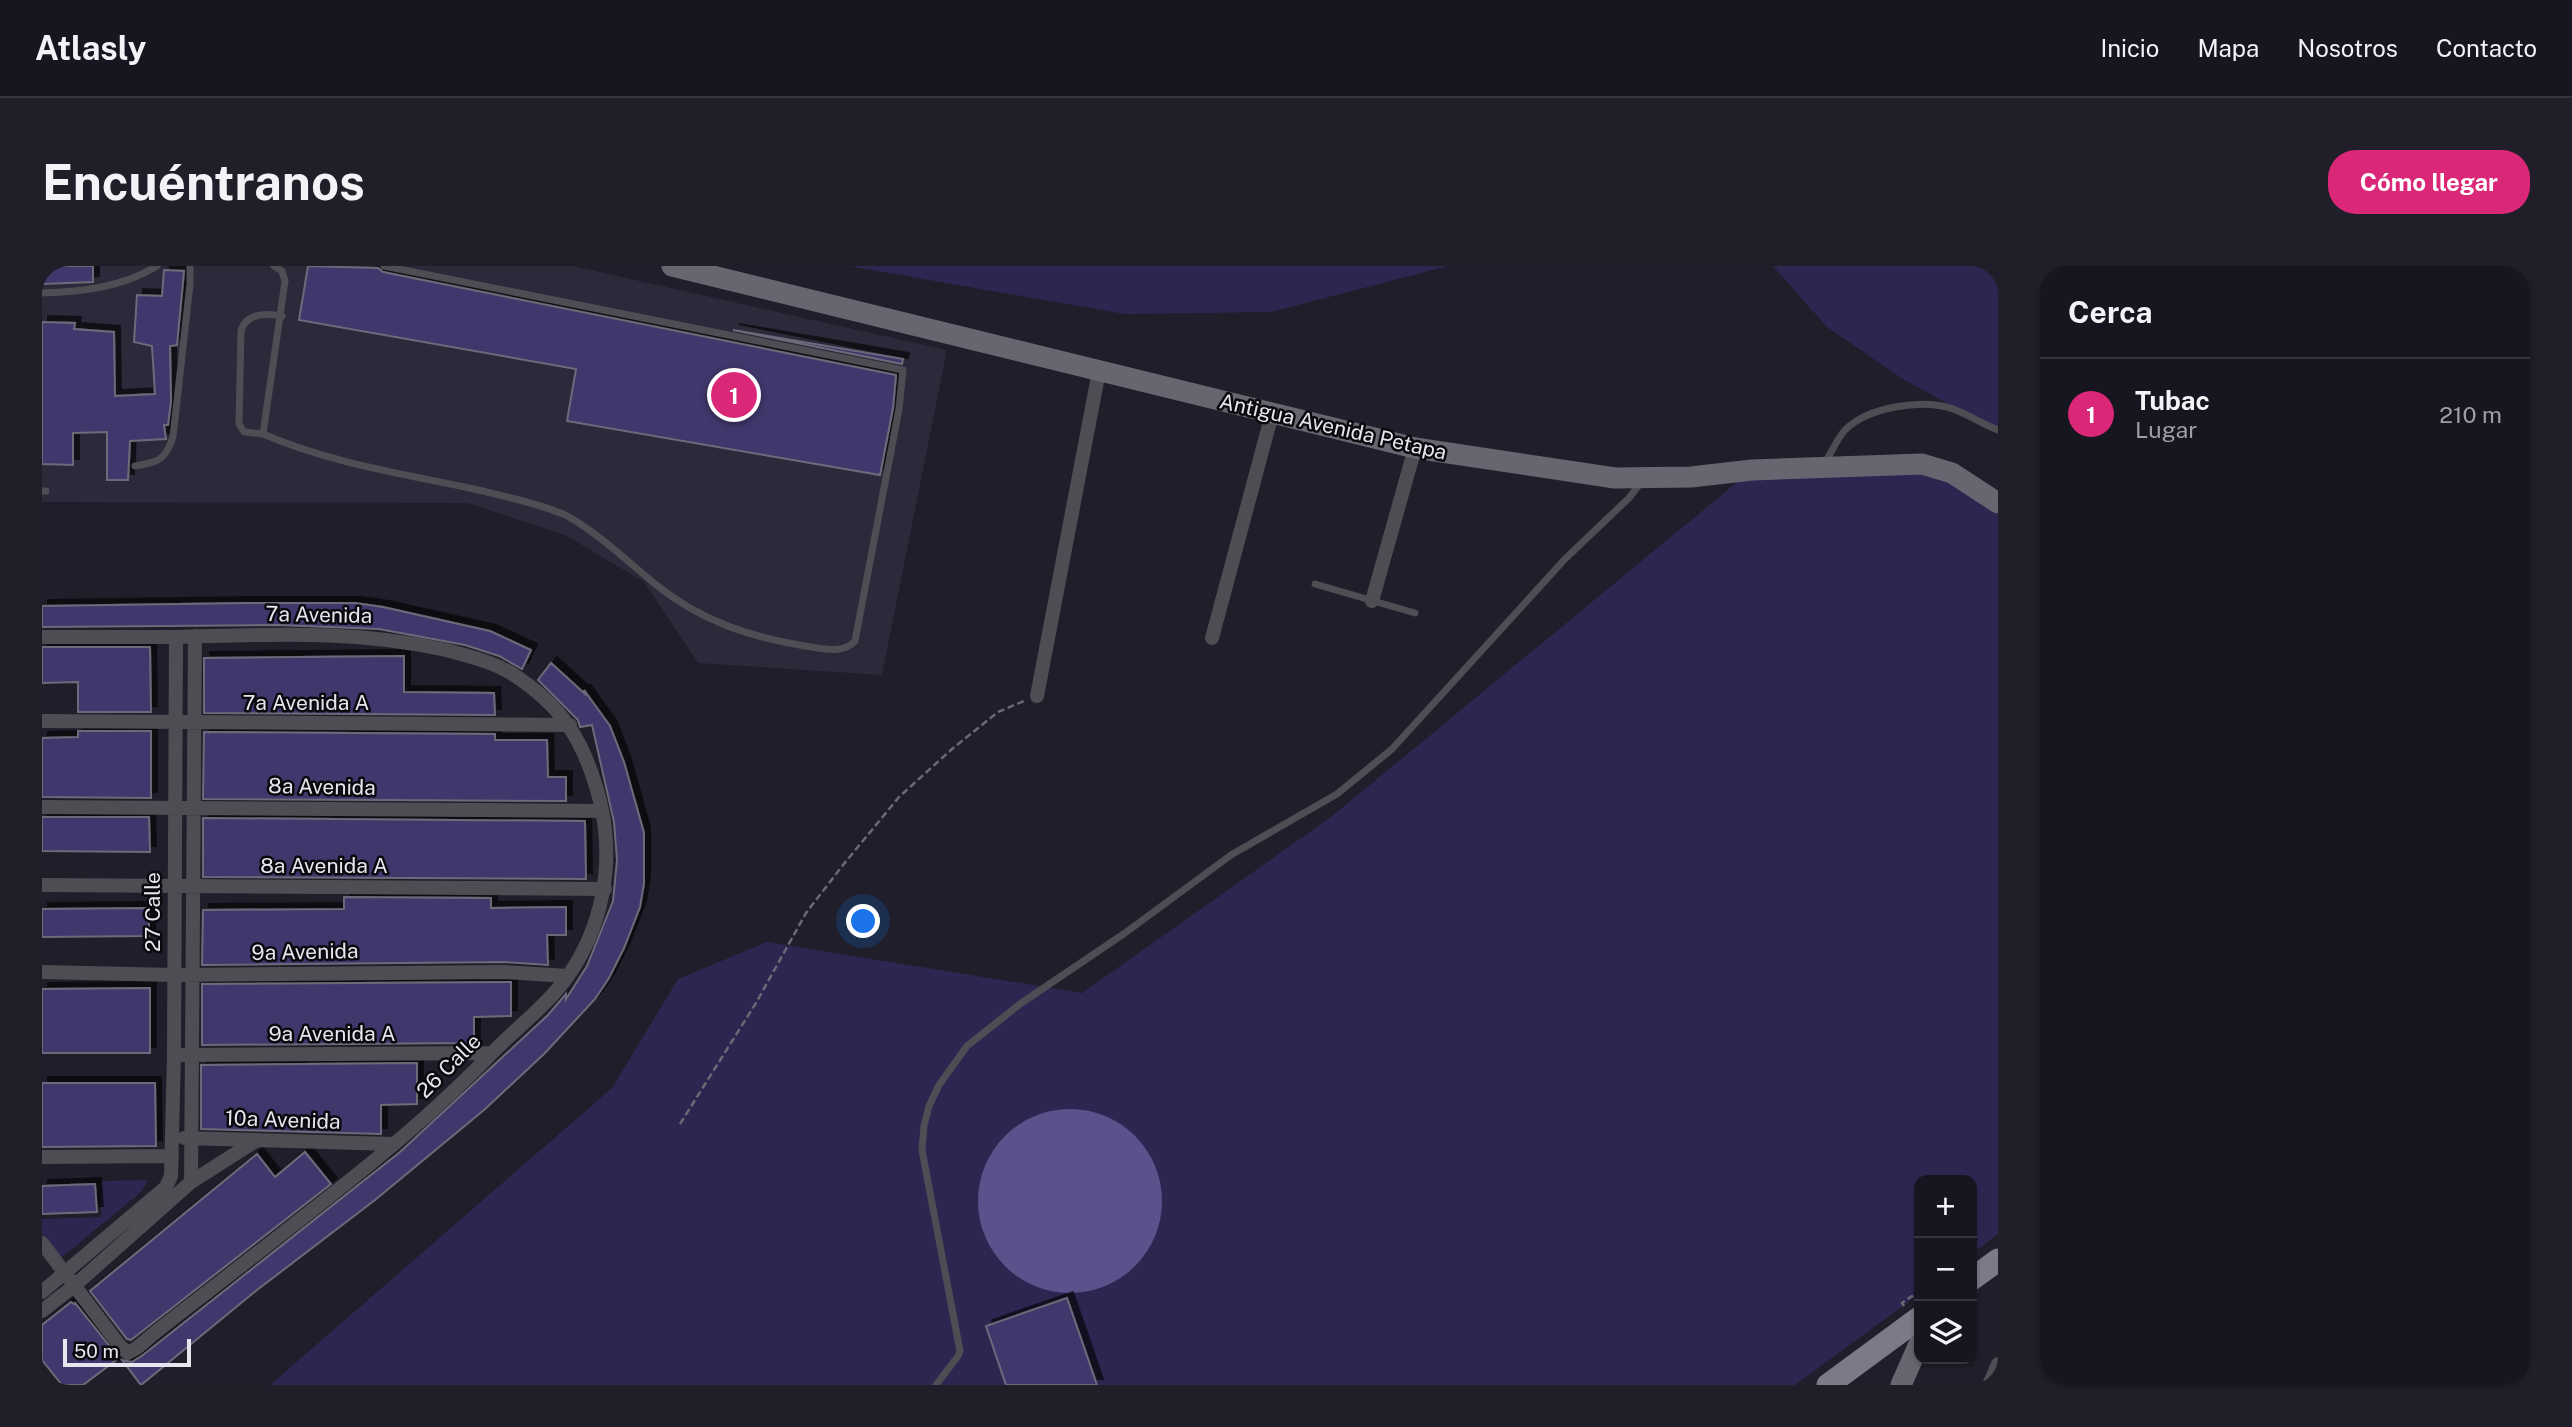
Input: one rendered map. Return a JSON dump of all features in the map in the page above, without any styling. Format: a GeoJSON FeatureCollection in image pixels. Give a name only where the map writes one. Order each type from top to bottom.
{"type":"FeatureCollection","features":[{"type":"Feature","properties":{"kind":"main road","name":"Antigua Avenida Petapa"},"geometry":{"type":"LineString","coordinates":[[673,266],[1415,448],[1615,478],[1691,477],[1752,470],[1922,464],[1952,473],[1998,503]]}},
{"type":"Feature","properties":{"kind":"main road"},"geometry":{"type":"LineString","coordinates":[[1977,1276],[1996,1266]]}},
{"type":"Feature","properties":{"kind":"main road"},"geometry":{"type":"LineString","coordinates":[[1828,1385],[1911,1311]]}},
{"type":"Feature","properties":{"kind":"main road"},"geometry":{"type":"LineString","coordinates":[[1901,1385],[1914,1355]]}},
{"type":"Feature","properties":{"kind":"street"},"geometry":{"type":"LineString","coordinates":[[1037,696],[1100,371]]}},
{"type":"Feature","properties":{"kind":"street"},"geometry":{"type":"LineString","coordinates":[[1212,638],[1272,414]]}},
{"type":"Feature","properties":{"kind":"street"},"geometry":{"type":"LineString","coordinates":[[1372,601],[1415,448]]}},
{"type":"Feature","properties":{"kind":"street","name":"7a Avenida"},"geometry":{"type":"LineString","coordinates":[[42,637],[334,634],[392,639],[489,662],[508,671],[535,690],[570,725]]}},
{"type":"Feature","properties":{"kind":"street","name":"27 Calle"},"geometry":{"type":"LineString","coordinates":[[191,1182],[195,636]]}},
{"type":"Feature","properties":{"kind":"street","name":"27 Calle"},"geometry":{"type":"LineString","coordinates":[[65,1273],[169,1182],[174,1055],[176,637]]}},
{"type":"Feature","properties":{"kind":"street","name":"7a Avenida A"},"geometry":{"type":"LineString","coordinates":[[42,721],[570,725]]}},
{"type":"Feature","properties":{"kind":"street","name":"26 Calle"},"geometry":{"type":"LineString","coordinates":[[74,1286],[128,1353],[428,1116],[568,976],[586,941],[605,889],[607,857],[602,811],[592,774],[570,725]]}},
{"type":"Feature","properties":{"kind":"street","name":"8a Avenida"},"geometry":{"type":"LineString","coordinates":[[42,807],[602,811]]}},
{"type":"Feature","properties":{"kind":"street","name":"8a Avenida A"},"geometry":{"type":"LineString","coordinates":[[42,885],[605,889]]}},
{"type":"Feature","properties":{"kind":"street","name":"9a Avenida"},"geometry":{"type":"LineString","coordinates":[[42,972],[174,975],[504,972],[568,976]]}},
{"type":"Feature","properties":{"kind":"street","name":"9a Avenida A"},"geometry":{"type":"LineString","coordinates":[[174,1055],[491,1053]]}},
{"type":"Feature","properties":{"kind":"street","name":"10a Avenida"},"geometry":{"type":"LineString","coordinates":[[172,1138],[393,1144]]}},
{"type":"Feature","properties":{"kind":"street"},"geometry":{"type":"LineString","coordinates":[[42,1311],[191,1182],[257,1140]]}},
{"type":"Feature","properties":{"kind":"street"},"geometry":{"type":"LineString","coordinates":[[42,1157],[172,1156]]}},
{"type":"Feature","properties":{"kind":"street"},"geometry":{"type":"LineString","coordinates":[[42,1243],[74,1286]]}},
{"type":"Feature","properties":{"kind":"street"},"geometry":{"type":"LineString","coordinates":[[42,1292],[65,1273]]}},
{"type":"Feature","properties":{"kind":"street"},"geometry":{"type":"LineString","coordinates":[[1989,1385],[1998,1364]]}},
{"type":"Feature","properties":{"kind":"lane"},"geometry":{"type":"LineString","coordinates":[[42,293],[84,290],[118,283],[157,266]]}},
{"type":"Feature","properties":{"kind":"lane"},"geometry":{"type":"LineString","coordinates":[[135,466],[156,462],[168,453],[173,437],[190,266]]}},
{"type":"Feature","properties":{"kind":"lane"},"geometry":{"type":"LineString","coordinates":[[263,434],[282,316],[286,268],[274,266]]}},
{"type":"Feature","properties":{"kind":"lane"},"geometry":{"type":"LineString","coordinates":[[282,316],[258,315],[247,320],[241,331],[239,424],[244,432],[263,434],[285,444],[328,456],[502,495],[568,516],[610,545],[689,609],[725,627],[775,641],[821,648],[844,649],[855,641],[899,409],[903,370],[384,266]]}},
{"type":"Feature","properties":{"kind":"lane"},"geometry":{"type":"LineString","coordinates":[[1823,468],[1845,430],[1870,415],[1910,403],[1953,409],[1998,429]]}},
{"type":"Feature","properties":{"kind":"lane"},"geometry":{"type":"LineString","coordinates":[[936,1385],[960,1351],[922,1139],[929,1106],[940,1084],[967,1046],[1020,1004],[1125,933],[1231,855],[1337,794],[1392,749],[1565,559],[1629,498],[1644,478]]}},
{"type":"Feature","properties":{"kind":"lane"},"geometry":{"type":"LineString","coordinates":[[1315,584],[1415,613]]}},
{"type":"Feature","properties":{"kind":"path"},"geometry":{"type":"LineString","coordinates":[[680,1124],[756,1003],[806,913],[842,865],[900,797],[952,749],[998,712],[1037,696]]}},
{"type":"Feature","properties":{"kind":"path"},"geometry":{"type":"LineString","coordinates":[[1911,1311],[1912,1296]]}},
{"type":"Feature","properties":{"kind":"shaded area"},"geometry":{"type":"Polygon","coordinates":[[[42,266],[573,266],[947,350],[882,675],[698,663],[644,582],[565,535],[467,503],[42,502],[42,266]]]}},
{"type":"Feature","properties":{"kind":"shaded area"},"geometry":{"type":"Polygon","coordinates":[[[849,266],[1448,266],[1271,312],[1125,314],[849,266]]]}},
{"type":"Feature","properties":{"kind":"shaded area"},"geometry":{"type":"Polygon","coordinates":[[[1773,266],[1998,266],[1998,431],[1903,379],[1827,327],[1773,266]]]}},
{"type":"Feature","properties":{"kind":"shaded area"},"geometry":{"type":"Polygon","coordinates":[[[1904,469],[1950,476],[1998,505],[1998,1234],[1977,1250],[1977,1175],[1914,1175],[1914,1298],[1795,1385],[270,1385],[612,1088],[678,979],[767,942],[1082,993],[1331,817],[1752,470],[1904,469]]]}},
{"type":"Feature","properties":{"kind":"shaded area"},"geometry":{"type":"Polygon","coordinates":[[[1070,1109],[1105,1116],[1135,1136],[1155,1166],[1162,1201],[1155,1236],[1135,1266],[1105,1286],[1070,1293],[1035,1286],[1005,1266],[985,1236],[978,1201],[985,1166],[1005,1136],[1035,1116],[1070,1109]]]}},
{"type":"Feature","properties":{"kind":"shaded area"},"geometry":{"type":"Polygon","coordinates":[[[148,1180],[141,1192],[60,1259],[42,1237],[42,1219],[101,1217],[102,1181],[148,1180]]]}},
{"type":"Feature","properties":{"kind":"building"},"geometry":{"type":"Polygon","coordinates":[[[42,266],[93,266],[93,282],[42,284],[42,266]]]}},
{"type":"Feature","properties":{"kind":"building"},"geometry":{"type":"Polygon","coordinates":[[[308,266],[378,268],[383,272],[896,375],[893,408],[880,475],[567,421],[576,369],[299,320],[308,266]]]}},
{"type":"Feature","properties":{"kind":"building"},"geometry":{"type":"Polygon","coordinates":[[[164,270],[184,271],[177,345],[170,346],[171,401],[168,425],[164,425],[166,439],[130,441],[128,480],[107,480],[107,432],[73,433],[73,465],[42,464],[42,322],[75,323],[74,329],[114,332],[115,396],[155,394],[152,346],[134,342],[137,295],[162,296],[164,270]]]}},
{"type":"Feature","properties":{"kind":"building"},"geometry":{"type":"Polygon","coordinates":[[[733,330],[903,359],[902,364],[733,330]]]}},
{"type":"Feature","properties":{"kind":"building"},"geometry":{"type":"Polygon","coordinates":[[[355,603],[383,607],[490,631],[531,650],[522,669],[499,656],[465,645],[379,629],[277,625],[42,627],[42,606],[355,603]]]}},
{"type":"Feature","properties":{"kind":"building"},"geometry":{"type":"Polygon","coordinates":[[[42,647],[150,647],[151,712],[78,712],[78,682],[42,683],[42,647]]]}},
{"type":"Feature","properties":{"kind":"building"},"geometry":{"type":"Polygon","coordinates":[[[404,656],[404,692],[494,693],[495,715],[204,713],[204,658],[404,656]]]}},
{"type":"Feature","properties":{"kind":"building"},"geometry":{"type":"Polygon","coordinates":[[[551,663],[585,694],[584,690],[610,726],[624,762],[644,833],[644,883],[640,907],[609,978],[595,999],[544,1054],[484,1110],[141,1385],[122,1360],[132,1362],[143,1355],[400,1152],[548,1015],[566,994],[566,999],[587,966],[613,901],[617,860],[614,822],[592,725],[580,727],[578,720],[538,680],[551,663]]]}},
{"type":"Feature","properties":{"kind":"building"},"geometry":{"type":"Polygon","coordinates":[[[78,731],[151,731],[151,798],[42,797],[42,738],[78,737],[78,731]]]}},
{"type":"Feature","properties":{"kind":"building"},"geometry":{"type":"Polygon","coordinates":[[[204,732],[495,734],[495,740],[547,740],[548,777],[566,777],[566,801],[203,799],[204,732]]]}},
{"type":"Feature","properties":{"kind":"building"},"geometry":{"type":"Polygon","coordinates":[[[42,817],[149,817],[150,852],[42,851],[42,817]]]}},
{"type":"Feature","properties":{"kind":"building"},"geometry":{"type":"Polygon","coordinates":[[[203,818],[585,821],[586,879],[203,877],[203,818]]]}},
{"type":"Feature","properties":{"kind":"building"},"geometry":{"type":"Polygon","coordinates":[[[344,897],[491,898],[491,908],[566,907],[566,935],[547,935],[548,965],[504,962],[202,965],[203,910],[344,909],[344,897]]]}},
{"type":"Feature","properties":{"kind":"building"},"geometry":{"type":"Polygon","coordinates":[[[149,908],[149,936],[42,937],[42,909],[149,908]]]}},
{"type":"Feature","properties":{"kind":"building"},"geometry":{"type":"Polygon","coordinates":[[[511,982],[511,1016],[474,1017],[474,1043],[202,1045],[202,984],[511,982]]]}},
{"type":"Feature","properties":{"kind":"building"},"geometry":{"type":"Polygon","coordinates":[[[150,988],[150,1053],[42,1053],[42,989],[150,988]]]}},
{"type":"Feature","properties":{"kind":"building"},"geometry":{"type":"Polygon","coordinates":[[[417,1063],[417,1104],[381,1105],[381,1134],[201,1129],[201,1065],[417,1063]]]}},
{"type":"Feature","properties":{"kind":"building"},"geometry":{"type":"Polygon","coordinates":[[[42,1083],[155,1083],[156,1146],[42,1147],[42,1083]]]}},
{"type":"Feature","properties":{"kind":"building"},"geometry":{"type":"Polygon","coordinates":[[[305,1152],[331,1184],[131,1340],[127,1339],[90,1291],[257,1154],[275,1177],[305,1152]]]}},
{"type":"Feature","properties":{"kind":"building"},"geometry":{"type":"Polygon","coordinates":[[[95,1184],[97,1212],[42,1214],[42,1186],[95,1184]]]}},
{"type":"Feature","properties":{"kind":"building"},"geometry":{"type":"Polygon","coordinates":[[[1067,1298],[1097,1385],[1006,1385],[986,1326],[1067,1298]]]}},
{"type":"Feature","properties":{"kind":"building"},"geometry":{"type":"Polygon","coordinates":[[[71,1302],[75,1303],[119,1358],[83,1385],[62,1385],[42,1360],[42,1325],[71,1302]]]}},
{"type":"Feature","properties":{"kind":"place","name":"Tubac"},"geometry":{"type":"Point","coordinates":[734,395]}}]}
